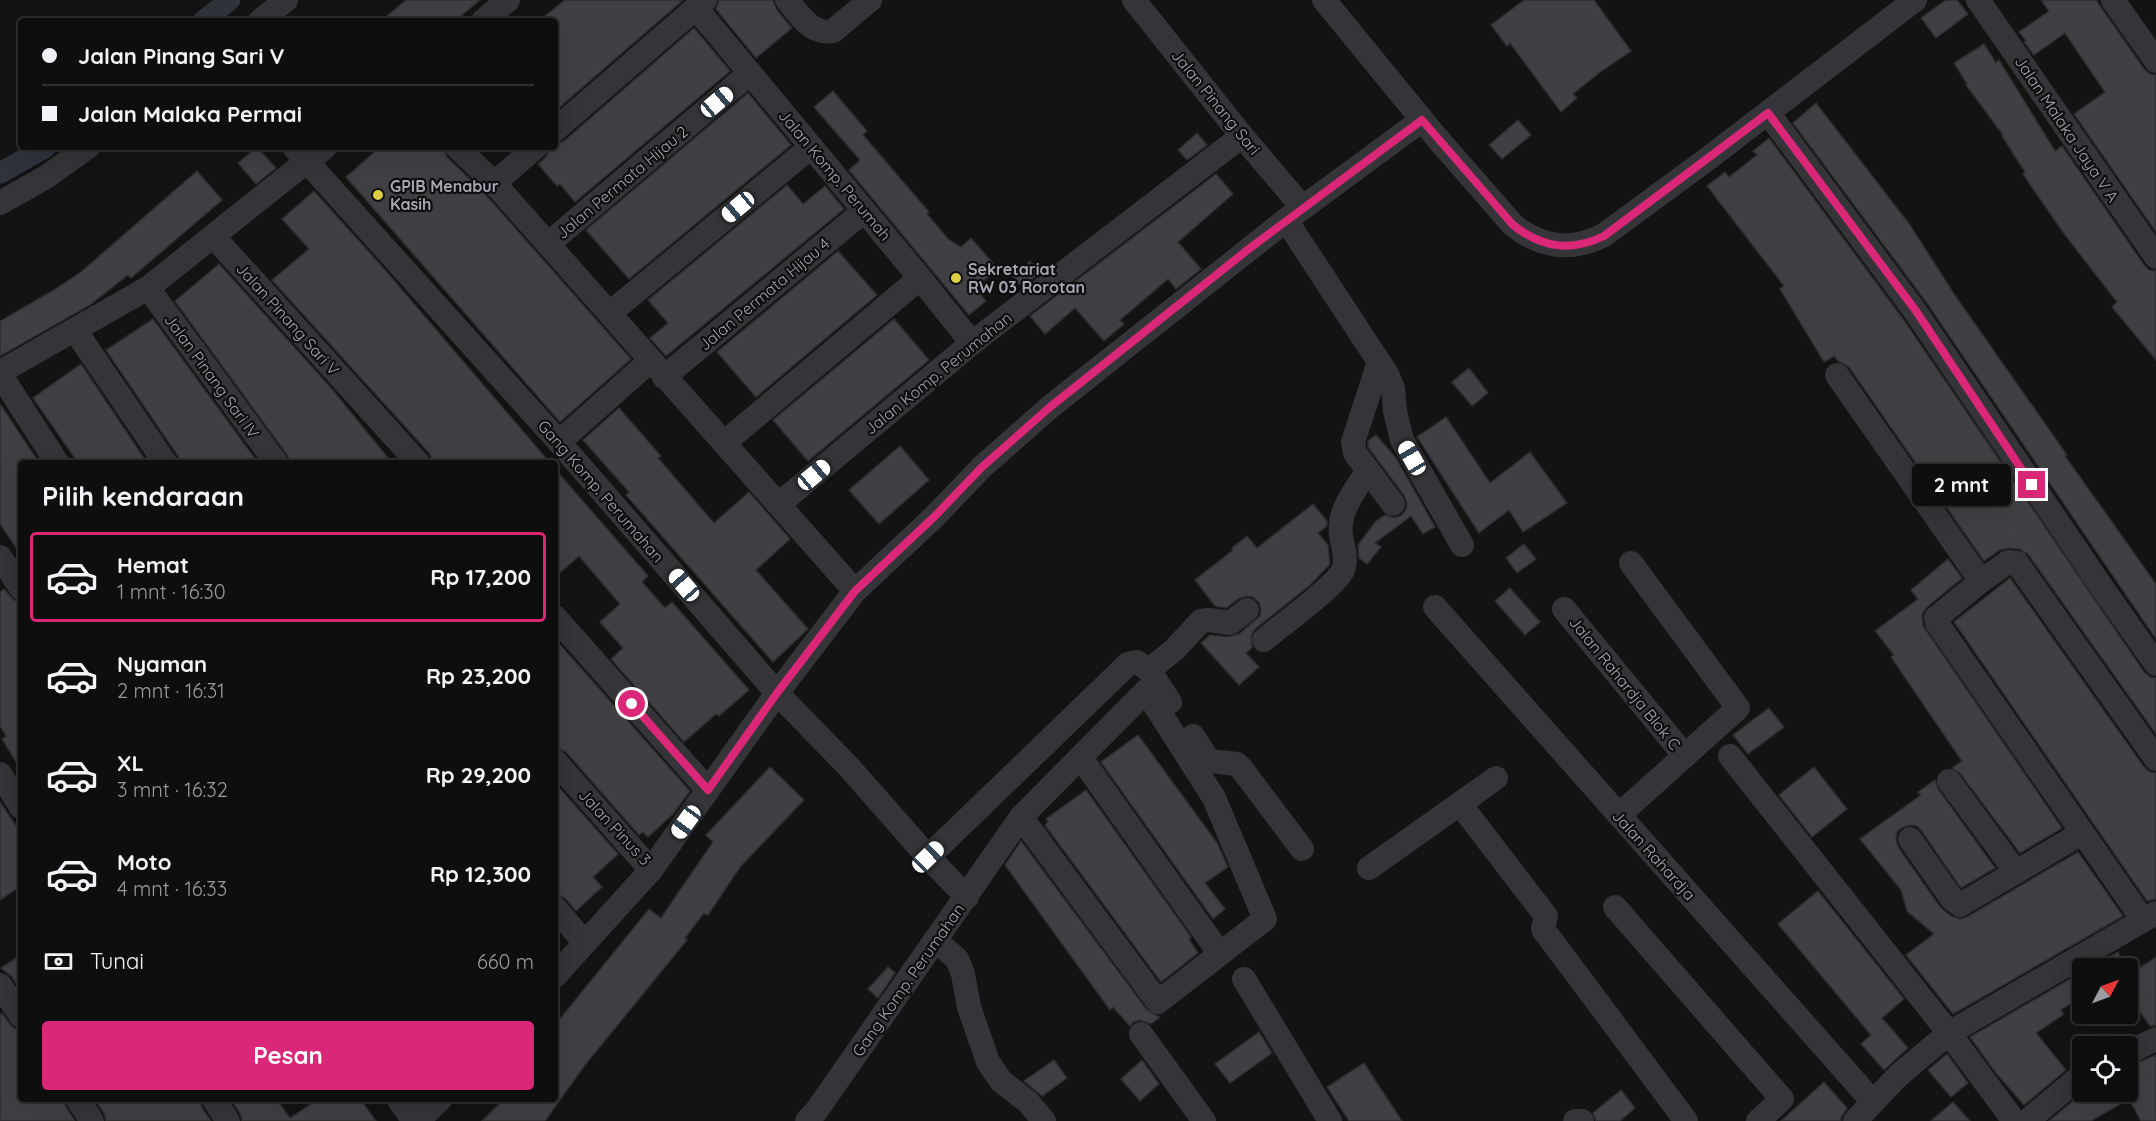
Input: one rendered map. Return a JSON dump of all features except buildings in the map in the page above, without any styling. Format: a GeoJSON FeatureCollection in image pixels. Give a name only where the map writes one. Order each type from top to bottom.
{"type":"FeatureCollection","features":[{"type":"Feature","properties":{"kind":"street"},"geometry":{"type":"LineString","coordinates":[[264,18],[286,0]]}},
{"type":"Feature","properties":{"kind":"street"},"geometry":{"type":"LineString","coordinates":[[487,18],[508,0]]}},
{"type":"Feature","properties":{"kind":"street"},"geometry":{"type":"LineString","coordinates":[[787,0],[812,28],[826,32],[833,31],[870,0]]}},
{"type":"Feature","properties":{"kind":"street","name":"Jalan Pinang Sari"},"geometry":{"type":"LineString","coordinates":[[1134,0],[1242,136],[1296,210],[1393,388],[1395,411],[1402,440],[1462,545]]}},
{"type":"Feature","properties":{"kind":"street"},"geometry":{"type":"LineString","coordinates":[[1324,0],[1422,120],[1513,225],[1533,238],[1573,246],[1590,243],[1604,236],[1915,0]]}},
{"type":"Feature","properties":{"kind":"street","name":"Jalan Malaka Jaya V A"},"geometry":{"type":"LineString","coordinates":[[1978,0],[2156,257]]}},
{"type":"Feature","properties":{"kind":"street"},"geometry":{"type":"LineString","coordinates":[[2113,0],[2156,61]]}},
{"type":"Feature","properties":{"kind":"street"},"geometry":{"type":"LineString","coordinates":[[558,127],[700,4]]}},
{"type":"Feature","properties":{"kind":"street","name":"Jalan Komp. Perumah"},"geometry":{"type":"LineString","coordinates":[[700,4],[750,73],[972,343]]}},
{"type":"Feature","properties":{"kind":"street","name":"Jalan Permata Hijau 2"},"geometry":{"type":"LineString","coordinates":[[548,244],[750,73]]}},
{"type":"Feature","properties":{"kind":"street"},"geometry":{"type":"LineString","coordinates":[[1768,113],[1916,311],[2103,590],[2156,664]]}},
{"type":"Feature","properties":{"kind":"street","name":"Jalan Pinus 3"},"geometry":{"type":"LineString","coordinates":[[558,764],[651,870],[777,693],[855,591],[934,517],[982,467],[1050,407],[1296,210],[1422,120]]}},
{"type":"Feature","properties":{"kind":"street","name":"Jalan Komp. Perumahan"},"geometry":{"type":"LineString","coordinates":[[779,504],[972,343],[1242,136]]}},
{"type":"Feature","properties":{"kind":"street"},"geometry":{"type":"LineString","coordinates":[[610,313],[811,147]]}},
{"type":"Feature","properties":{"kind":"street"},"geometry":{"type":"LineString","coordinates":[[0,203],[46,177],[84,150]]}},
{"type":"Feature","properties":{"kind":"street"},"geometry":{"type":"LineString","coordinates":[[460,150],[494,183],[855,591]]}},
{"type":"Feature","properties":{"kind":"street"},"geometry":{"type":"LineString","coordinates":[[494,183],[532,150]]}},
{"type":"Feature","properties":{"kind":"street"},"geometry":{"type":"LineString","coordinates":[[55,460],[0,373],[148,288],[213,236],[300,154]]}},
{"type":"Feature","properties":{"kind":"street","name":"Gang Komp. Perumahan"},"geometry":{"type":"LineString","coordinates":[[300,154],[559,442],[777,693],[848,766],[928,857],[967,897],[935,940],[817,1117]]}},
{"type":"Feature","properties":{"kind":"street","name":"Jalan Permata Hijau 4"},"geometry":{"type":"LineString","coordinates":[[559,442],[864,211]]}},
{"type":"Feature","properties":{"kind":"street","name":"Jalan Pinang Sari V"},"geometry":{"type":"LineString","coordinates":[[213,236],[415,460]]}},
{"type":"Feature","properties":{"kind":"street"},"geometry":{"type":"LineString","coordinates":[[724,443],[920,278]]}},
{"type":"Feature","properties":{"kind":"street","name":"Jalan Pinang Sari IV"},"geometry":{"type":"LineString","coordinates":[[148,288],[274,460]]}},
{"type":"Feature","properties":{"kind":"street"},"geometry":{"type":"LineString","coordinates":[[75,330],[163,460]]}},
{"type":"Feature","properties":{"kind":"street"},"geometry":{"type":"LineString","coordinates":[[1379,362],[1353,442],[1354,453],[1393,504]]}},
{"type":"Feature","properties":{"kind":"street"},"geometry":{"type":"LineString","coordinates":[[1837,375],[1981,581]]}},
{"type":"Feature","properties":{"kind":"street"},"geometry":{"type":"LineString","coordinates":[[1264,640],[1330,586],[1341,574],[1346,563],[1341,534],[1342,516],[1367,472]]}},
{"type":"Feature","properties":{"kind":"street"},"geometry":{"type":"LineString","coordinates":[[0,557],[18,584]]}},
{"type":"Feature","properties":{"kind":"street"},"geometry":{"type":"LineString","coordinates":[[1855,1121],[1899,1075],[1949,1033],[2150,916],[2082,833],[1936,624],[1937,616],[1981,581],[2008,562],[2013,562],[2019,566],[2156,759]]}},
{"type":"Feature","properties":{"kind":"street"},"geometry":{"type":"LineString","coordinates":[[1619,815],[1738,708],[1631,563]]}},
{"type":"Feature","properties":{"kind":"street","name":"Jalan Rahardja"},"geometry":{"type":"LineString","coordinates":[[1435,607],[1873,1102]]}},
{"type":"Feature","properties":{"kind":"street","name":"Jalan Rahardja Blok C"},"geometry":{"type":"LineString","coordinates":[[1564,609],[1685,756]]}},
{"type":"Feature","properties":{"kind":"street"},"geometry":{"type":"LineString","coordinates":[[1149,670],[1174,650],[1201,621],[1230,623],[1247,610]]}},
{"type":"Feature","properties":{"kind":"street"},"geometry":{"type":"LineString","coordinates":[[558,620],[708,790]]}},
{"type":"Feature","properties":{"kind":"street"},"geometry":{"type":"LineString","coordinates":[[928,857],[1128,664],[1137,662],[1149,670],[1209,761],[1239,765],[1302,849]]}},
{"type":"Feature","properties":{"kind":"street"},"geometry":{"type":"LineString","coordinates":[[967,897],[1021,817],[1144,692],[1148,691],[1214,798],[1266,917],[1264,921],[1158,1002],[1021,817]]}},
{"type":"Feature","properties":{"kind":"street"},"geometry":{"type":"LineString","coordinates":[[1730,756],[1949,1033],[2014,1121]]}},
{"type":"Feature","properties":{"kind":"street"},"geometry":{"type":"LineString","coordinates":[[1081,758],[1220,954]]}},
{"type":"Feature","properties":{"kind":"street"},"geometry":{"type":"LineString","coordinates":[[0,774],[18,802]]}},
{"type":"Feature","properties":{"kind":"street"},"geometry":{"type":"LineString","coordinates":[[1369,868],[1496,778]]}},
{"type":"Feature","properties":{"kind":"street"},"geometry":{"type":"LineString","coordinates":[[1949,781],[2016,872]]}},
{"type":"Feature","properties":{"kind":"street"},"geometry":{"type":"LineString","coordinates":[[1460,804],[1546,916],[1543,928],[1686,1121]]}},
{"type":"Feature","properties":{"kind":"street"},"geometry":{"type":"LineString","coordinates":[[1910,839],[1960,905],[2082,833]]}},
{"type":"Feature","properties":{"kind":"street"},"geometry":{"type":"LineString","coordinates":[[558,973],[651,870]]}},
{"type":"Feature","properties":{"kind":"street"},"geometry":{"type":"LineString","coordinates":[[1615,907],[1782,1099],[1758,1121]]}},
{"type":"Feature","properties":{"kind":"street"},"geometry":{"type":"LineString","coordinates":[[558,912],[585,943]]}},
{"type":"Feature","properties":{"kind":"street"},"geometry":{"type":"LineString","coordinates":[[935,940],[957,959],[963,974],[969,1007],[988,1062],[1001,1081],[1017,1096],[1029,1102],[1044,1121]]}},
{"type":"Feature","properties":{"kind":"street"},"geometry":{"type":"LineString","coordinates":[[1244,980],[1330,1121]]}},
{"type":"Feature","properties":{"kind":"street"},"geometry":{"type":"LineString","coordinates":[[1,988],[18,1012]]}},
{"type":"Feature","properties":{"kind":"street"},"geometry":{"type":"LineString","coordinates":[[1141,1034],[1204,1121]]}},
{"type":"Feature","properties":{"kind":"street"},"geometry":{"type":"LineString","coordinates":[[2138,1048],[2156,1039]]}},
{"type":"Feature","properties":{"kind":"street"},"geometry":{"type":"LineString","coordinates":[[2027,1121],[2072,1083]]}},
{"type":"Feature","properties":{"kind":"street"},"geometry":{"type":"LineString","coordinates":[[79,1102],[92,1121]]}},
{"type":"Feature","properties":{"kind":"street"},"geometry":{"type":"LineString","coordinates":[[215,1102],[228,1121]]}},
{"type":"Feature","properties":{"kind":"street"},"geometry":{"type":"LineString","coordinates":[[401,1102],[416,1121],[438,1102]]}},
{"type":"Feature","properties":{"kind":"street"},"geometry":{"type":"LineString","coordinates":[[1575,1121],[1582,1121]]}},
{"type":"Feature","properties":{"kind":"waterway"},"geometry":{"type":"LineString","coordinates":[[207,18],[230,0]]}},
{"type":"Feature","properties":{"kind":"waterway"},"geometry":{"type":"LineString","coordinates":[[0,173],[41,150]]}},
{"type":"Feature","properties":{"kind":"place","name":"GPIB Menabur Kasih"},"geometry":{"type":"Point","coordinates":[378,195]}},
{"type":"Feature","properties":{"kind":"place","name":"Sekretariat RW 03 Rorotan"},"geometry":{"type":"Point","coordinates":[956,278]}},
{"type":"Feature","properties":{"kind":"route"},"geometry":{"type":"LineString","coordinates":[[632,704],[708,790],[777,693],[855,591],[934,517],[982,467],[1050,407],[1250,248],[1422,120],[1513,225],[1526,235],[1541,242],[1573,246],[1590,243],[1604,236],[1768,113],[1916,311],[2032,485]]}}]}
